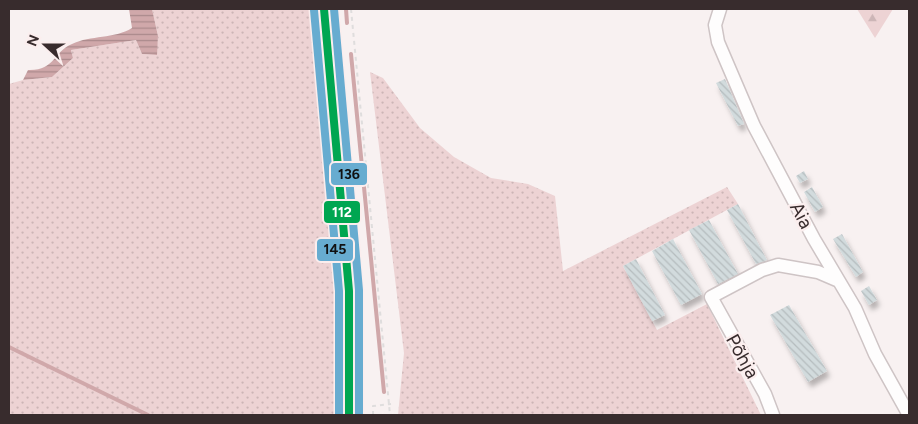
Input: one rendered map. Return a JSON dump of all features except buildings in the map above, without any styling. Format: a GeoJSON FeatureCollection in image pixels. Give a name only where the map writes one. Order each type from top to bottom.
{"type":"FeatureCollection","features":[{"type":"Feature","properties":{"kind":"main road"},"geometry":{"type":"LineString","coordinates":[[324,9],[348,291],[349,415]]}},
{"type":"Feature","properties":{"kind":"street","name":"Aia"},"geometry":{"type":"LineString","coordinates":[[720,9],[716,25],[718,42],[751,119],[814,239],[840,281],[909,415]]}},
{"type":"Feature","properties":{"kind":"street","name":"Põhja"},"geometry":{"type":"LineString","coordinates":[[773,415],[765,394],[711,297],[762,270],[778,265],[818,272],[840,281]]}},
{"type":"Feature","properties":{"kind":"path"},"geometry":{"type":"LineString","coordinates":[[351,9],[391,404],[390,415]]}},
{"type":"Feature","properties":{"kind":"path"},"geometry":{"type":"LineString","coordinates":[[373,415],[373,406],[391,404]]}},
{"type":"Feature","properties":{"kind":"green space"},"geometry":{"type":"Polygon","coordinates":[[[152,9],[312,9],[330,191],[336,304],[334,415],[9,415],[9,84],[23,80],[52,77],[73,58],[71,50],[136,40],[142,54],[156,55],[158,36],[152,9]]]}},
{"type":"Feature","properties":{"kind":"green space"},"geometry":{"type":"Polygon","coordinates":[[[857,9],[893,9],[875,38],[857,9]]]}},
{"type":"Feature","properties":{"kind":"green space"},"geometry":{"type":"Polygon","coordinates":[[[370,72],[383,78],[420,128],[454,157],[491,178],[528,184],[555,196],[563,271],[727,187],[738,204],[623,266],[657,330],[707,304],[761,415],[398,415],[404,353],[370,72]]]}},
{"type":"Feature","properties":{"kind":"shaded area"},"geometry":{"type":"Polygon","coordinates":[[[129,9],[152,9],[158,36],[157,55],[142,54],[136,40],[71,50],[73,58],[52,77],[23,80],[28,70],[44,67],[72,44],[87,39],[118,34],[132,28],[129,9]]]}},
{"type":"Feature","properties":{"kind":"waterway"},"geometry":{"type":"LineString","coordinates":[[346,9],[347,23]]}},
{"type":"Feature","properties":{"kind":"waterway"},"geometry":{"type":"LineString","coordinates":[[351,54],[384,392]]}},
{"type":"Feature","properties":{"kind":"waterway"},"geometry":{"type":"LineString","coordinates":[[9,347],[148,415]]}},
{"type":"Feature","properties":{"kind":"transit line","name":"112"},"geometry":{"type":"LineString","coordinates":[[324,9],[349,291],[349,415]]}},
{"type":"Feature","properties":{"kind":"transit line","name":"136"},"geometry":{"type":"LineString","coordinates":[[334,9],[359,290],[359,415]]}},
{"type":"Feature","properties":{"kind":"transit line","name":"145"},"geometry":{"type":"LineString","coordinates":[[314,10],[339,291],[339,415]]}}]}
